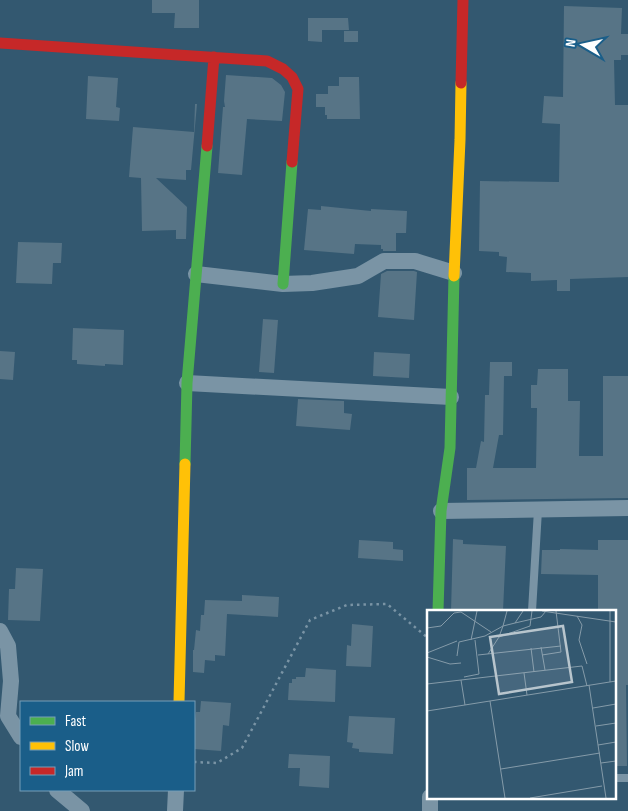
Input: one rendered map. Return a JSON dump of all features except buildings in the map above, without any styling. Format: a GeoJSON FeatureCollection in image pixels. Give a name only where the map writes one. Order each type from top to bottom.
{"type":"FeatureCollection","features":[{"type":"Feature","properties":{"kind":"street"},"geometry":{"type":"LineString","coordinates":[[438,610],[441,511],[450,448],[463,0]]}},
{"type":"Feature","properties":{"kind":"street"},"geometry":{"type":"LineString","coordinates":[[0,42],[267,61],[288,73],[298,89],[283,284]]}},
{"type":"Feature","properties":{"kind":"street"},"geometry":{"type":"LineString","coordinates":[[178,701],[187,383],[214,58]]}},
{"type":"Feature","properties":{"kind":"street"},"geometry":{"type":"LineString","coordinates":[[196,274],[283,284],[312,283],[358,276],[384,261],[415,261],[454,273]]}},
{"type":"Feature","properties":{"kind":"street"},"geometry":{"type":"LineString","coordinates":[[187,383],[451,396]]}},
{"type":"Feature","properties":{"kind":"street"},"geometry":{"type":"LineString","coordinates":[[441,511],[628,508]]}},
{"type":"Feature","properties":{"kind":"street"},"geometry":{"type":"LineString","coordinates":[[0,631],[8,646],[11,681],[4,714],[20,736]]}},
{"type":"Feature","properties":{"kind":"street"},"geometry":{"type":"LineString","coordinates":[[58,791],[82,811]]}},
{"type":"Feature","properties":{"kind":"street"},"geometry":{"type":"LineString","coordinates":[[176,791],[176,811]]}},
{"type":"Feature","properties":{"kind":"street"},"geometry":{"type":"LineString","coordinates":[[430,798],[430,811]]}},
{"type":"Feature","properties":{"kind":"lane"},"geometry":{"type":"LineString","coordinates":[[532,610],[538,510]]}},
{"type":"Feature","properties":{"kind":"path"},"geometry":{"type":"LineString","coordinates":[[195,762],[217,763],[242,748],[310,620],[347,605],[387,604],[427,637]]}},
{"type":"Feature","properties":{"kind":"traffic: fast"},"geometry":{"type":"LineString","coordinates":[[185,464],[187,383],[207,146]]}},
{"type":"Feature","properties":{"kind":"traffic: fast"},"geometry":{"type":"LineString","coordinates":[[283,284],[292,162]]}},
{"type":"Feature","properties":{"kind":"traffic: fast"},"geometry":{"type":"LineString","coordinates":[[438,610],[441,511],[450,448],[454,276]]}},
{"type":"Feature","properties":{"kind":"traffic: slow"},"geometry":{"type":"LineString","coordinates":[[454,276],[461,83]]}},
{"type":"Feature","properties":{"kind":"traffic: slow"},"geometry":{"type":"LineString","coordinates":[[179,701],[185,464]]}},
{"type":"Feature","properties":{"kind":"traffic: jam"},"geometry":{"type":"LineString","coordinates":[[461,83],[463,0]]}},
{"type":"Feature","properties":{"kind":"traffic: jam"},"geometry":{"type":"LineString","coordinates":[[0,43],[267,61],[283,69],[292,77],[298,89],[292,162]]}},
{"type":"Feature","properties":{"kind":"traffic: jam"},"geometry":{"type":"LineString","coordinates":[[207,146],[214,57]]}}]}
